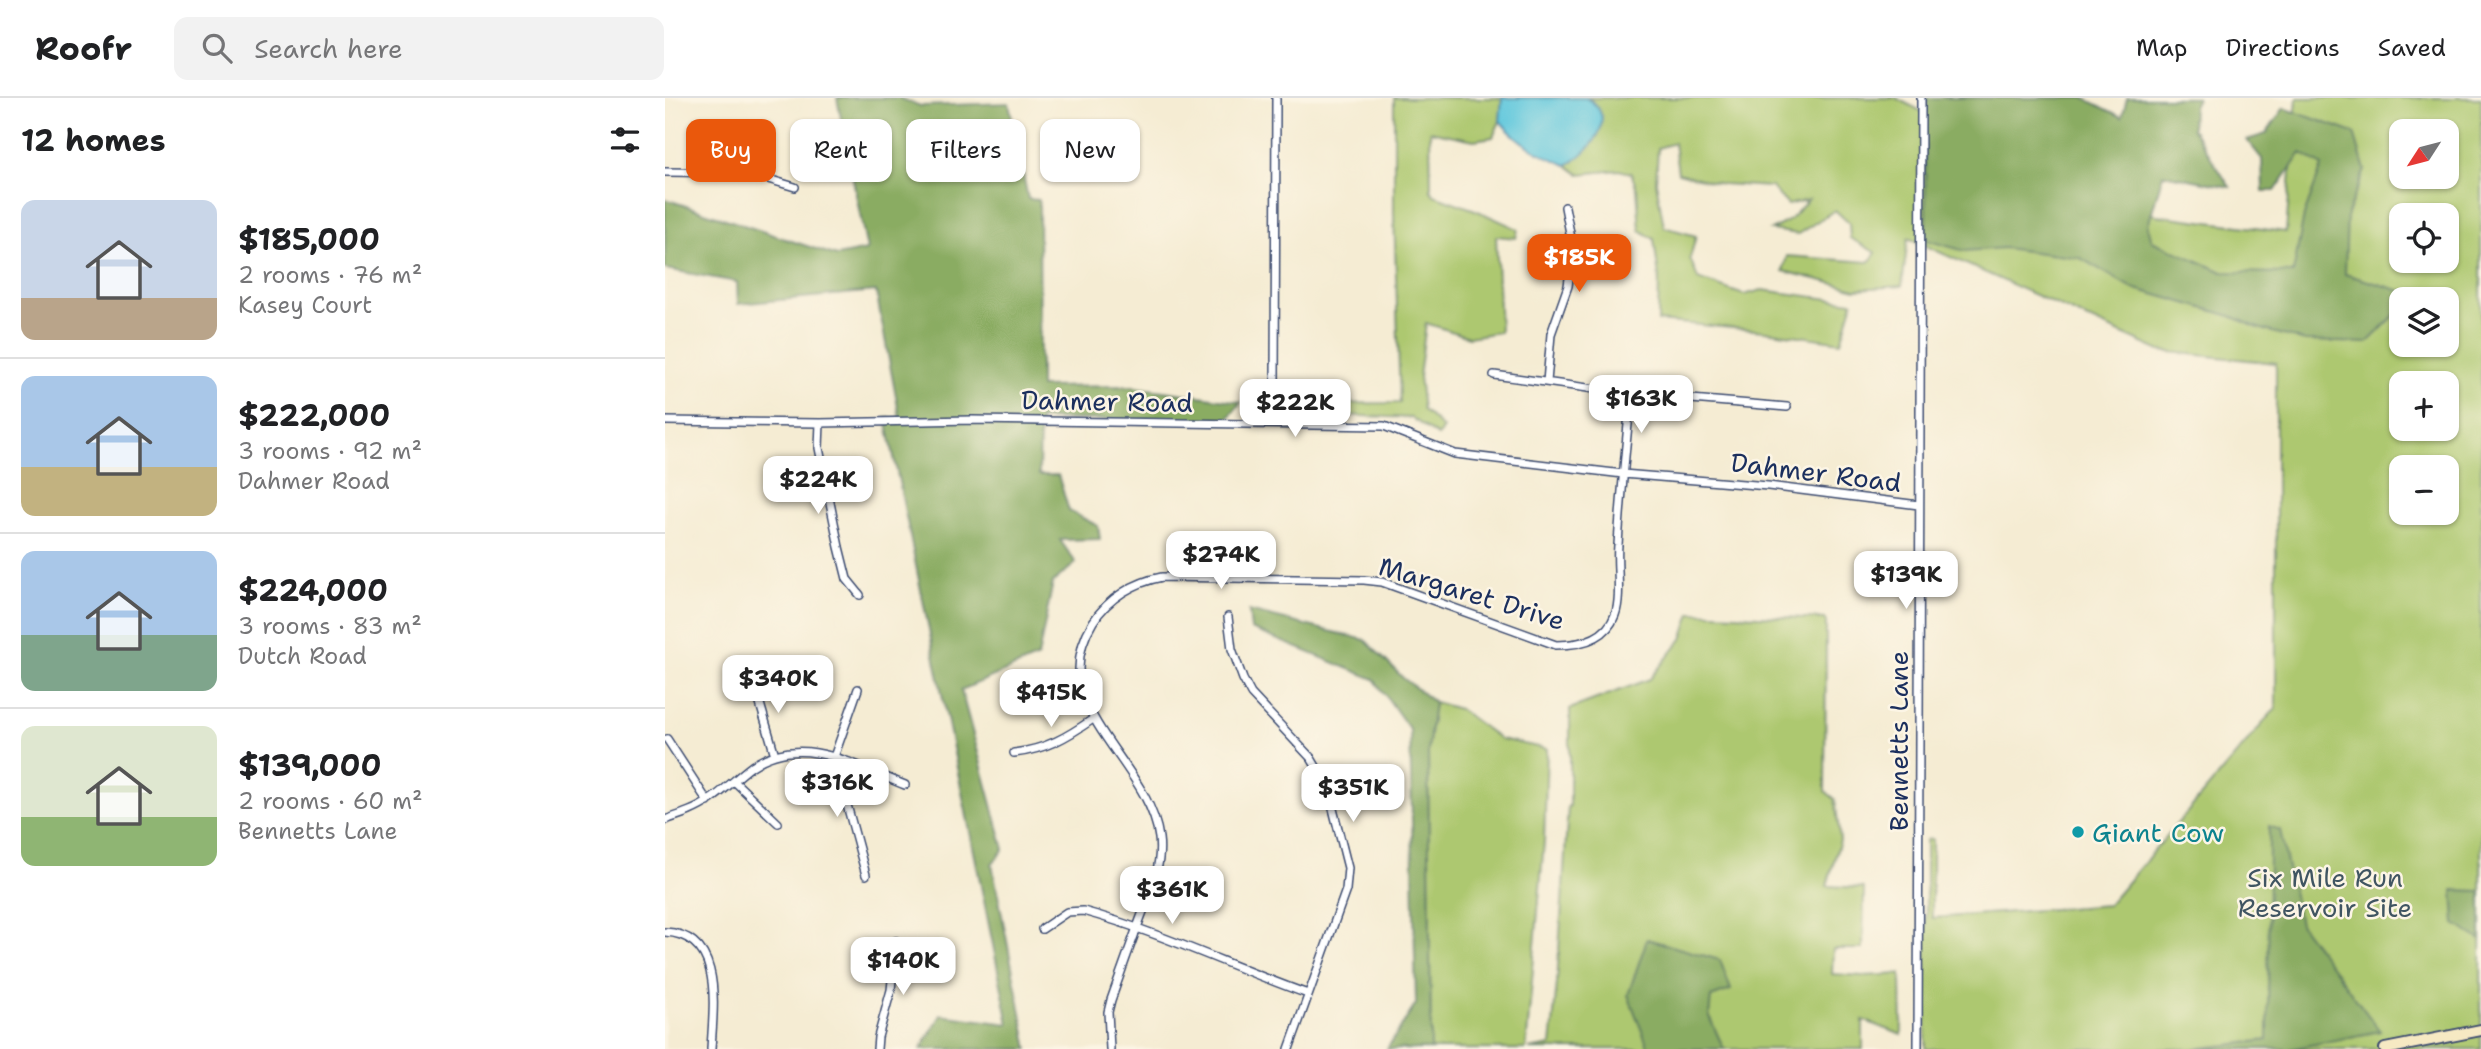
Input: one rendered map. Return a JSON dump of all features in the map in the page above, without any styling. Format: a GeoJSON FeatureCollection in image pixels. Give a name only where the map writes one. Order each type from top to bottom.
{"type":"FeatureCollection","features":[{"type":"Feature","properties":{"kind":"street"},"geometry":{"type":"LineString","coordinates":[[1275,389],[1276,98]]}},
{"type":"Feature","properties":{"kind":"street","name":"Bennetts Lane"},"geometry":{"type":"LineString","coordinates":[[1918,1049],[1920,98]]}},
{"type":"Feature","properties":{"kind":"street"},"geometry":{"type":"LineString","coordinates":[[665,172],[748,173],[796,187]]}},
{"type":"Feature","properties":{"kind":"street"},"geometry":{"type":"LineString","coordinates":[[1547,382],[1551,334],[1567,286],[1573,249],[1565,207]]}},
{"type":"Feature","properties":{"kind":"street"},"geometry":{"type":"LineString","coordinates":[[1494,374],[1631,394],[1787,407]]}},
{"type":"Feature","properties":{"kind":"street","name":"Margaret Drive"},"geometry":{"type":"LineString","coordinates":[[1109,1049],[1108,1012],[1154,881],[1159,859],[1159,835],[1151,808],[1141,790],[1093,719],[1080,680],[1079,668],[1086,634],[1098,614],[1122,593],[1142,582],[1162,577],[1382,582],[1556,645],[1588,642],[1606,628],[1616,614],[1623,474],[1631,394]]}},
{"type":"Feature","properties":{"kind":"street","name":"Dahmer Road"},"geometry":{"type":"LineString","coordinates":[[665,421],[972,421],[1384,426],[1455,454],[1623,474],[1767,486],[1919,505]]}},
{"type":"Feature","properties":{"kind":"street"},"geometry":{"type":"LineString","coordinates":[[820,423],[819,448],[839,547],[847,579],[860,595]]}},
{"type":"Feature","properties":{"kind":"street"},"geometry":{"type":"LineString","coordinates":[[1228,617],[1232,649],[1251,694],[1319,768],[1332,796],[1348,868],[1346,890],[1290,1047],[1299,1049]]}},
{"type":"Feature","properties":{"kind":"street"},"geometry":{"type":"LineString","coordinates":[[754,683],[775,755]]}},
{"type":"Feature","properties":{"kind":"street"},"geometry":{"type":"LineString","coordinates":[[858,689],[834,757],[866,874]]}},
{"type":"Feature","properties":{"kind":"street"},"geometry":{"type":"LineString","coordinates":[[1014,753],[1035,751],[1049,746],[1093,719]]}},
{"type":"Feature","properties":{"kind":"street"},"geometry":{"type":"LineString","coordinates":[[667,739],[708,802]]}},
{"type":"Feature","properties":{"kind":"street"},"geometry":{"type":"LineString","coordinates":[[665,820],[708,802],[751,767],[789,751],[816,751],[905,786]]}},
{"type":"Feature","properties":{"kind":"street"},"geometry":{"type":"LineString","coordinates":[[734,781],[778,823]]}},
{"type":"Feature","properties":{"kind":"street"},"geometry":{"type":"LineString","coordinates":[[1042,929],[1074,910],[1101,916],[1308,993]]}},
{"type":"Feature","properties":{"kind":"street"},"geometry":{"type":"LineString","coordinates":[[665,932],[686,937],[701,950],[709,964],[712,978],[711,1049]]}},
{"type":"Feature","properties":{"kind":"street"},"geometry":{"type":"LineString","coordinates":[[877,1049],[891,989],[895,941]]}},
{"type":"Feature","properties":{"kind":"street"},"geometry":{"type":"LineString","coordinates":[[2385,1049],[2481,1030]]}},
{"type":"Feature","properties":{"kind":"green space"},"geometry":{"type":"Polygon","coordinates":[[[837,98],[898,98],[921,106],[1009,103],[1012,119],[906,119],[906,182],[1025,182],[1028,199],[1039,200],[1040,387],[1128,386],[1241,402],[1226,421],[1040,419],[1039,475],[1058,475],[1069,511],[1098,526],[1100,539],[1060,540],[1076,563],[1053,582],[1038,657],[961,690],[1004,849],[992,864],[1028,1049],[921,1049],[941,1015],[1009,1024],[886,418],[900,418],[876,291],[738,304],[737,282],[665,269],[665,199],[837,256],[867,250],[854,182],[892,182],[892,119],[841,119],[837,98]]]}},
{"type":"Feature","properties":{"kind":"green space"},"geometry":{"type":"Polygon","coordinates":[[[1394,98],[1502,98],[1500,121],[1493,137],[1474,140],[1430,131],[1431,191],[1434,195],[1518,229],[1516,238],[1496,236],[1500,332],[1469,337],[1426,323],[1419,377],[1423,410],[1443,428],[1438,436],[1412,418],[1288,413],[1284,396],[1301,404],[1400,403],[1394,212],[1394,98]]]}},
{"type":"Feature","properties":{"kind":"green space","name":"Six Mile Run Reservoir Site"},"geometry":{"type":"Polygon","coordinates":[[[1586,98],[1896,98],[2155,215],[2286,232],[2297,98],[2481,98],[2481,1049],[1926,1049],[1926,840],[1932,839],[1932,918],[2108,905],[2276,708],[2276,363],[2160,351],[1908,238],[1902,286],[1856,289],[1783,271],[1787,256],[1869,262],[1876,253],[1850,238],[1849,223],[1835,210],[1798,234],[1771,230],[1790,220],[1808,200],[1788,205],[1771,187],[1722,184],[1678,173],[1674,143],[1658,148],[1656,182],[1664,227],[1696,236],[1690,258],[1698,279],[1744,295],[1762,290],[1853,302],[1841,342],[1765,331],[1658,321],[1659,278],[1654,239],[1640,230],[1637,189],[1631,173],[1619,170],[1579,174],[1567,165],[1574,161],[1592,101],[1586,98]]]}},
{"type":"Feature","properties":{"kind":"green space"},"geometry":{"type":"Polygon","coordinates":[[[1927,98],[2084,98],[2122,117],[2127,98],[2197,98],[2193,106],[2192,128],[2230,187],[2163,174],[2148,225],[2152,241],[2223,272],[2293,273],[2304,215],[2322,166],[2301,153],[2275,191],[2263,191],[2262,159],[2247,140],[2266,134],[2284,108],[2354,133],[2365,170],[2347,214],[2345,274],[2389,287],[2389,321],[2367,343],[2305,341],[2258,328],[2231,316],[2132,288],[2080,258],[2004,248],[1965,251],[1926,240],[1927,98]]]}},
{"type":"Feature","properties":{"kind":"green space"},"geometry":{"type":"Polygon","coordinates":[[[1249,611],[1365,640],[1403,678],[1434,702],[1428,751],[1431,1049],[1387,1049],[1416,1004],[1410,730],[1374,679],[1251,629],[1249,611]]]}},
{"type":"Feature","properties":{"kind":"green space"},"geometry":{"type":"Polygon","coordinates":[[[1691,613],[1826,619],[1825,791],[1835,799],[1840,840],[1827,886],[1864,888],[1863,949],[1833,949],[1832,974],[1901,974],[1902,1035],[1863,1020],[1863,1049],[1529,1049],[1551,1045],[1570,806],[1570,709],[1650,679],[1682,639],[1691,613]]]}},
{"type":"Feature","properties":{"kind":"green space"},"geometry":{"type":"Polygon","coordinates":[[[1434,702],[1459,709],[1500,739],[1547,749],[1544,842],[1526,1049],[1431,1049],[1428,751],[1434,702]]]}},
{"type":"Feature","properties":{"kind":"green space"},"geometry":{"type":"Polygon","coordinates":[[[2269,826],[2280,830],[2300,924],[2380,1031],[2291,1049],[2193,1049],[2268,1040],[2269,826]]]}},
{"type":"Feature","properties":{"kind":"green space"},"geometry":{"type":"Polygon","coordinates":[[[2453,890],[2481,891],[2481,940],[2455,924],[2453,890]]]}},
{"type":"Feature","properties":{"kind":"green space"},"geometry":{"type":"Polygon","coordinates":[[[1647,939],[1720,960],[1731,990],[1711,997],[1709,1016],[1724,1049],[1649,1049],[1628,995],[1647,939]]]}},
{"type":"Feature","properties":{"kind":"water"},"geometry":{"type":"Polygon","coordinates":[[[1502,98],[1586,98],[1596,106],[1601,115],[1598,134],[1585,152],[1567,165],[1531,148],[1507,129],[1500,121],[1502,98]]]}},
{"type":"Feature","properties":{"kind":"place","name":"Giant Cow"},"geometry":{"type":"Point","coordinates":[2078,832]}}]}
